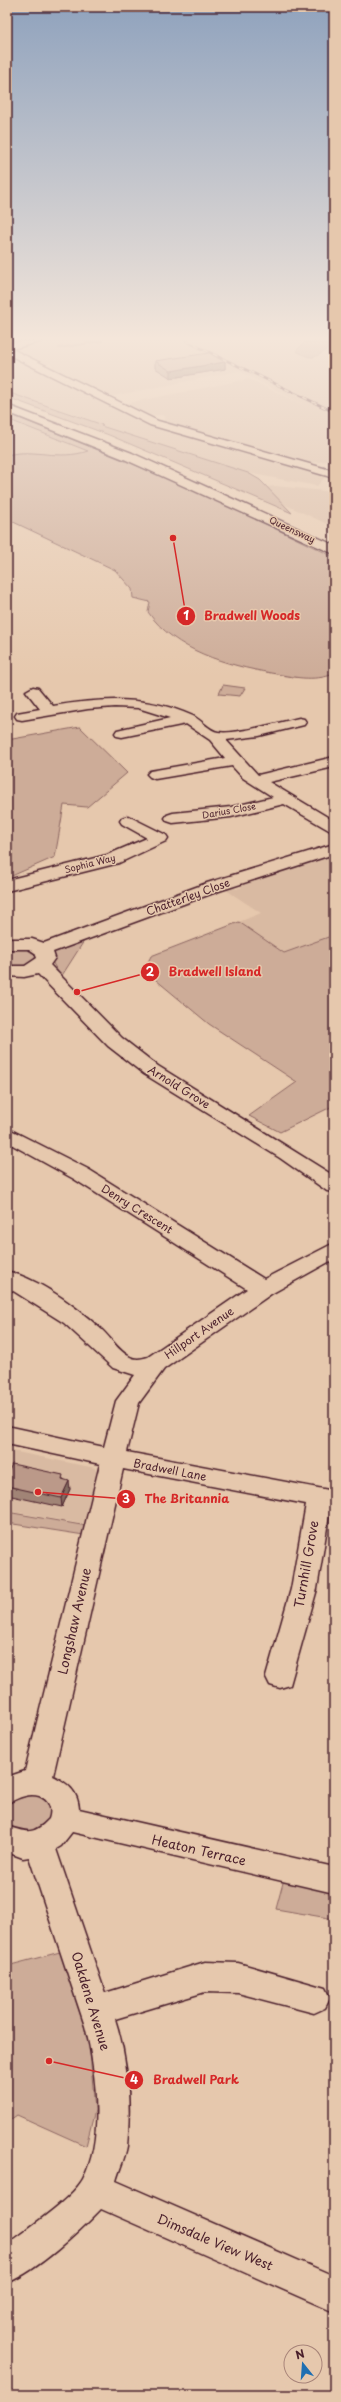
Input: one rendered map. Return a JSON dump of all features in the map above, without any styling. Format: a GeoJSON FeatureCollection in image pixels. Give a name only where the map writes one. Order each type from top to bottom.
{"type":"FeatureCollection","features":[{"type":"Feature","properties":{"kind":"highway","name":"Queensway"},"geometry":{"type":"LineString","coordinates":[[121,453],[334,550]]}},
{"type":"Feature","properties":{"kind":"highway","name":"Queensway"},"geometry":{"type":"LineString","coordinates":[[136,453],[334,541]]}},
{"type":"Feature","properties":{"kind":"street"},"geometry":{"type":"LineString","coordinates":[[258,453],[334,475]]}},
{"type":"Feature","properties":{"kind":"street"},"geometry":{"type":"LineString","coordinates":[[115,703],[126,688]]}},
{"type":"Feature","properties":{"kind":"street"},"geometry":{"type":"LineString","coordinates":[[33,691],[49,711]]}},
{"type":"Feature","properties":{"kind":"street"},"geometry":{"type":"LineString","coordinates":[[22,716],[49,711],[115,703],[139,704],[188,719],[215,737],[248,775],[285,799],[327,816],[334,828]]}},
{"type":"Feature","properties":{"kind":"street"},"geometry":{"type":"LineString","coordinates":[[122,733],[188,719]]}},
{"type":"Feature","properties":{"kind":"street"},"geometry":{"type":"LineString","coordinates":[[215,737],[259,732],[299,722]]}},
{"type":"Feature","properties":{"kind":"street"},"geometry":{"type":"LineString","coordinates":[[155,774],[236,760]]}},
{"type":"Feature","properties":{"kind":"street"},"geometry":{"type":"LineString","coordinates":[[256,780],[334,762]]}},
{"type":"Feature","properties":{"kind":"street","name":"Darius Close"},"geometry":{"type":"LineString","coordinates":[[173,818],[231,812],[285,799]]}},
{"type":"Feature","properties":{"kind":"street","name":"Sophia Way"},"geometry":{"type":"LineString","coordinates":[[7,886],[21,880],[113,859],[160,838],[128,822]]}},
{"type":"Feature","properties":{"kind":"street","name":"Chatterley Close"},"geometry":{"type":"LineString","coordinates":[[8,973],[24,972],[42,958],[213,887],[334,849]]}},
{"type":"Feature","properties":{"kind":"street"},"geometry":{"type":"LineString","coordinates":[[7,944],[32,944],[42,958]]}},
{"type":"Feature","properties":{"kind":"street","name":"Arnold Grove"},"geometry":{"type":"LineString","coordinates":[[42,958],[115,1042],[151,1070],[287,1154],[334,1186]]}},
{"type":"Feature","properties":{"kind":"street","name":"Denry Crescent"},"geometry":{"type":"LineString","coordinates":[[7,1134],[81,1174],[262,1289]]}},
{"type":"Feature","properties":{"kind":"street","name":"Hillport Avenue"},"geometry":{"type":"LineString","coordinates":[[114,1459],[128,1401],[156,1363],[175,1348],[262,1289],[334,1250]]}},
{"type":"Feature","properties":{"kind":"street"},"geometry":{"type":"LineString","coordinates":[[7,1278],[24,1286],[76,1320],[94,1335],[118,1361],[134,1367],[156,1363]]}},
{"type":"Feature","properties":{"kind":"street"},"geometry":{"type":"LineString","coordinates":[[118,1361],[128,1401]]}},
{"type":"Feature","properties":{"kind":"street","name":"Bradwell Lane"},"geometry":{"type":"LineString","coordinates":[[7,1435],[114,1459],[326,1499]]}},
{"type":"Feature","properties":{"kind":"street","name":"Longshaw Avenue"},"geometry":{"type":"LineString","coordinates":[[37,1783],[93,1539],[114,1459]]}},
{"type":"Feature","properties":{"kind":"street","name":"Turnhill Grove"},"geometry":{"type":"LineString","coordinates":[[280,1677],[304,1589],[326,1499]]}},
{"type":"Feature","properties":{"kind":"street"},"geometry":{"type":"LineString","coordinates":[[7,1791],[21,1784],[37,1783],[52,1788],[58,1793],[64,1802],[65,1818],[60,1829],[53,1836],[39,1843],[18,1844],[7,1839]]}},
{"type":"Feature","properties":{"kind":"street","name":"Heaton Terrace"},"geometry":{"type":"LineString","coordinates":[[65,1818],[334,1880]]}},
{"type":"Feature","properties":{"kind":"street","name":"Oakdene Avenue"},"geometry":{"type":"LineString","coordinates":[[7,2266],[68,2219],[96,2190],[110,2148],[112,2112],[108,2054],[97,2010],[39,1843]]}},
{"type":"Feature","properties":{"kind":"street"},"geometry":{"type":"LineString","coordinates":[[97,2010],[204,1977],[238,1978],[314,1998]]}},
{"type":"Feature","properties":{"kind":"street","name":"Dimsdale View West"},"geometry":{"type":"LineString","coordinates":[[96,2190],[334,2294]]}},
{"type":"Feature","properties":{"kind":"shaded area"},"geometry":{"type":"Polygon","coordinates":[[[17,453],[57,455],[106,453],[187,486],[334,557],[334,674],[318,678],[295,677],[237,666],[203,654],[172,637],[159,625],[148,612],[150,602],[133,598],[132,589],[115,570],[7,519],[7,455],[17,453]]]}},
{"type":"Feature","properties":{"kind":"shaded area"},"geometry":{"type":"Polygon","coordinates":[[[19,453],[79,453],[64,456],[19,453]]]}},
{"type":"Feature","properties":{"kind":"shaded area"},"geometry":{"type":"Polygon","coordinates":[[[151,453],[186,453],[248,473],[260,480],[292,513],[151,453]]]}},
{"type":"Feature","properties":{"kind":"shaded area"},"geometry":{"type":"Polygon","coordinates":[[[181,453],[247,453],[326,476],[317,486],[248,473],[181,453]]]}},
{"type":"Feature","properties":{"kind":"shaded area"},"geometry":{"type":"Polygon","coordinates":[[[266,453],[334,453],[334,460],[303,464],[281,455],[266,453]]]}},
{"type":"Feature","properties":{"kind":"shaded area"},"geometry":{"type":"Polygon","coordinates":[[[275,486],[334,492],[334,527],[251,489],[275,486]]]}},
{"type":"Feature","properties":{"kind":"shaded area"},"geometry":{"type":"Polygon","coordinates":[[[223,685],[245,688],[240,696],[219,694],[223,685]]]}},
{"type":"Feature","properties":{"kind":"shaded area"},"geometry":{"type":"Polygon","coordinates":[[[80,727],[127,773],[87,807],[64,805],[55,857],[7,878],[7,740],[80,727]]]}},
{"type":"Feature","properties":{"kind":"shaded area"},"geometry":{"type":"Polygon","coordinates":[[[334,851],[334,935],[284,953],[239,922],[261,913],[223,888],[230,885],[236,889],[242,887],[237,883],[334,851]]]}},
{"type":"Feature","properties":{"kind":"shaded area"},"geometry":{"type":"Polygon","coordinates":[[[239,922],[284,953],[334,935],[334,1109],[331,1107],[280,1132],[249,1116],[297,1082],[209,1024],[144,970],[151,956],[239,922]]]}},
{"type":"Feature","properties":{"kind":"shaded area"},"geometry":{"type":"Polygon","coordinates":[[[82,940],[84,941],[61,977],[47,953],[82,940]]]}},
{"type":"Feature","properties":{"kind":"shaded area"},"geometry":{"type":"Polygon","coordinates":[[[24,948],[36,955],[34,961],[21,967],[7,965],[7,950],[24,948]]]}},
{"type":"Feature","properties":{"kind":"shaded area"},"geometry":{"type":"Polygon","coordinates":[[[7,1450],[95,1468],[98,1478],[83,1524],[7,1511],[7,1450]]]}},
{"type":"Feature","properties":{"kind":"shaded area"},"geometry":{"type":"Polygon","coordinates":[[[7,1512],[87,1526],[84,1535],[7,1523],[7,1512]]]}},
{"type":"Feature","properties":{"kind":"shaded area"},"geometry":{"type":"Polygon","coordinates":[[[42,1793],[56,1811],[38,1836],[7,1828],[7,1803],[10,1799],[42,1793]]]}},
{"type":"Feature","properties":{"kind":"shaded area"},"geometry":{"type":"Polygon","coordinates":[[[284,1879],[334,1888],[334,1919],[276,1909],[284,1879]]]}},
{"type":"Feature","properties":{"kind":"shaded area"},"geometry":{"type":"Polygon","coordinates":[[[60,1952],[89,2041],[95,2110],[86,2146],[17,2115],[7,2122],[7,1966],[60,1952]]]}},
{"type":"Feature","properties":{"kind":"building"},"geometry":{"type":"Polygon","coordinates":[[[12,1464],[63,1475],[62,1479],[69,1481],[61,1498],[7,1486],[7,1475],[12,1464]]]}},
{"type":"Feature","properties":{"kind":"place","name":"Bradwell Woods"},"geometry":{"type":"Point","coordinates":[173,538]}},
{"type":"Feature","properties":{"kind":"place","name":"Bradwell Island"},"geometry":{"type":"Point","coordinates":[77,992]}},
{"type":"Feature","properties":{"kind":"place","name":"The Britannia"},"geometry":{"type":"Point","coordinates":[38,1492]}},
{"type":"Feature","properties":{"kind":"place","name":"Bradwell Park"},"geometry":{"type":"Point","coordinates":[49,2061]}}]}
